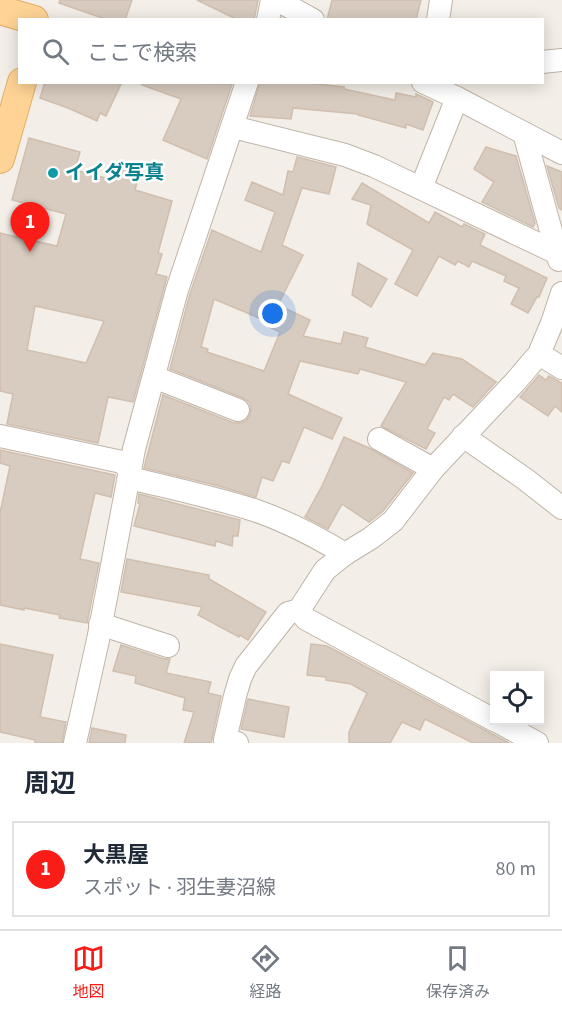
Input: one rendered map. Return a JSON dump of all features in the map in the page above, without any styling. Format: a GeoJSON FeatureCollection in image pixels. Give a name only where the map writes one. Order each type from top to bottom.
{"type":"FeatureCollection","features":[{"type":"Feature","properties":{"kind":"main road"},"geometry":{"type":"LineString","coordinates":[[41,18],[46,0]]}},
{"type":"Feature","properties":{"kind":"main road"},"geometry":{"type":"LineString","coordinates":[[0,10],[27,18]]}},
{"type":"Feature","properties":{"kind":"main road"},"geometry":{"type":"LineString","coordinates":[[0,159],[21,84]]}},
{"type":"Feature","properties":{"kind":"street"},"geometry":{"type":"LineString","coordinates":[[269,18],[274,0],[309,18]]}},
{"type":"Feature","properties":{"kind":"street"},"geometry":{"type":"LineString","coordinates":[[438,18],[441,0]]}},
{"type":"Feature","properties":{"kind":"street"},"geometry":{"type":"LineString","coordinates":[[544,62],[562,60]]}},
{"type":"Feature","properties":{"kind":"street"},"geometry":{"type":"LineString","coordinates":[[75,743],[129,469],[177,290],[247,84]]}},
{"type":"Feature","properties":{"kind":"street"},"geometry":{"type":"LineString","coordinates":[[421,188],[436,86],[562,153]]}},
{"type":"Feature","properties":{"kind":"street"},"geometry":{"type":"LineString","coordinates":[[233,127],[345,155],[374,166],[559,258]]}},
{"type":"Feature","properties":{"kind":"street"},"geometry":{"type":"LineString","coordinates":[[524,133],[559,258]]}},
{"type":"Feature","properties":{"kind":"street"},"geometry":{"type":"LineString","coordinates":[[237,743],[225,740],[235,696],[246,666],[288,613],[299,610],[326,570],[393,521],[433,469],[515,382],[538,354],[562,293]]}},
{"type":"Feature","properties":{"kind":"street"},"geometry":{"type":"LineString","coordinates":[[538,354],[562,368]]}},
{"type":"Feature","properties":{"kind":"street"},"geometry":{"type":"LineString","coordinates":[[154,377],[238,410]]}},
{"type":"Feature","properties":{"kind":"street"},"geometry":{"type":"LineString","coordinates":[[0,436],[122,462],[134,479],[258,512],[309,533],[345,554]]}},
{"type":"Feature","properties":{"kind":"street"},"geometry":{"type":"LineString","coordinates":[[463,436],[525,478],[562,508]]}},
{"type":"Feature","properties":{"kind":"street"},"geometry":{"type":"LineString","coordinates":[[379,439],[433,469]]}},
{"type":"Feature","properties":{"kind":"street"},"geometry":{"type":"LineString","coordinates":[[299,610],[306,619],[490,717]]}},
{"type":"Feature","properties":{"kind":"street"},"geometry":{"type":"LineString","coordinates":[[100,624],[168,646]]}},
{"type":"Feature","properties":{"kind":"street"},"geometry":{"type":"LineString","coordinates":[[504,725],[537,743]]}},
{"type":"Feature","properties":{"kind":"building"},"geometry":{"type":"Polygon","coordinates":[[[60,0],[132,0],[126,18],[102,18],[59,3],[60,0]]]}},
{"type":"Feature","properties":{"kind":"building"},"geometry":{"type":"Polygon","coordinates":[[[197,0],[258,0],[254,18],[234,18],[197,0]]]}},
{"type":"Feature","properties":{"kind":"building"},"geometry":{"type":"Polygon","coordinates":[[[332,0],[421,0],[416,18],[328,18],[332,0]]]}},
{"type":"Feature","properties":{"kind":"building"},"geometry":{"type":"Polygon","coordinates":[[[44,84],[121,84],[106,116],[100,113],[97,121],[40,98],[44,84]]]}},
{"type":"Feature","properties":{"kind":"building"},"geometry":{"type":"Polygon","coordinates":[[[232,84],[207,159],[163,140],[181,99],[142,85],[232,84]]]}},
{"type":"Feature","properties":{"kind":"building"},"geometry":{"type":"Polygon","coordinates":[[[259,84],[317,84],[344,87],[344,89],[395,100],[396,93],[416,97],[416,94],[433,102],[423,130],[406,124],[406,128],[358,114],[293,108],[291,119],[250,116],[259,84]]]}},
{"type":"Feature","properties":{"kind":"building"},"geometry":{"type":"Polygon","coordinates":[[[29,138],[80,152],[75,170],[113,180],[117,164],[140,170],[135,190],[172,201],[158,253],[162,254],[156,274],[167,277],[133,402],[108,397],[98,443],[7,424],[13,394],[0,391],[0,233],[57,246],[66,214],[12,200],[29,138]],[[35,306],[27,350],[86,363],[104,321],[35,306]]]}},
{"type":"Feature","properties":{"kind":"building"},"geometry":{"type":"Polygon","coordinates":[[[486,147],[516,156],[535,223],[533,227],[482,202],[494,182],[474,169],[486,147]]]}},
{"type":"Feature","properties":{"kind":"building"},"geometry":{"type":"Polygon","coordinates":[[[297,157],[336,167],[329,194],[302,188],[282,245],[303,255],[278,305],[310,320],[303,336],[341,344],[344,332],[368,338],[365,347],[425,365],[433,353],[462,359],[496,382],[473,407],[453,394],[449,400],[444,397],[427,429],[435,433],[426,449],[381,426],[406,382],[360,369],[358,374],[300,361],[288,394],[342,418],[332,439],[304,427],[289,463],[282,461],[273,481],[262,477],[256,497],[144,468],[163,395],[234,423],[246,421],[250,415],[249,402],[243,398],[170,369],[190,294],[212,230],[261,252],[275,212],[245,200],[252,182],[283,195],[288,171],[293,172],[297,157]],[[214,299],[201,347],[208,349],[207,352],[264,371],[280,332],[269,327],[271,323],[214,299]]]}},
{"type":"Feature","properties":{"kind":"building"},"geometry":{"type":"Polygon","coordinates":[[[547,166],[562,172],[562,210],[559,208],[547,166]]]}},
{"type":"Feature","properties":{"kind":"building"},"geometry":{"type":"Polygon","coordinates":[[[362,183],[429,223],[435,212],[462,227],[464,224],[485,234],[480,245],[547,278],[539,297],[528,313],[511,304],[519,288],[504,281],[506,276],[472,261],[469,267],[458,261],[455,265],[439,256],[417,296],[395,284],[413,250],[367,224],[371,205],[352,199],[362,183]]]}},
{"type":"Feature","properties":{"kind":"building"},"geometry":{"type":"Polygon","coordinates":[[[358,263],[387,279],[371,307],[352,295],[358,263]]]}},
{"type":"Feature","properties":{"kind":"building"},"geometry":{"type":"Polygon","coordinates":[[[539,375],[546,380],[549,376],[562,383],[562,412],[555,406],[548,416],[520,397],[539,375]]]}},
{"type":"Feature","properties":{"kind":"building"},"geometry":{"type":"Polygon","coordinates":[[[344,437],[369,448],[413,473],[383,511],[369,522],[342,504],[328,529],[305,517],[344,437]]]}},
{"type":"Feature","properties":{"kind":"building"},"geometry":{"type":"Polygon","coordinates":[[[0,450],[115,475],[111,497],[95,493],[80,559],[99,563],[87,623],[59,618],[60,615],[0,605],[0,513],[10,466],[0,463],[0,450]]]}},
{"type":"Feature","properties":{"kind":"building"},"geometry":{"type":"Polygon","coordinates":[[[139,494],[240,520],[238,536],[233,536],[232,546],[216,541],[215,546],[134,526],[140,504],[138,503],[139,494]]]}},
{"type":"Feature","properties":{"kind":"building"},"geometry":{"type":"Polygon","coordinates":[[[127,559],[209,575],[209,579],[266,612],[248,640],[240,635],[239,637],[198,615],[202,607],[121,592],[127,559]]]}},
{"type":"Feature","properties":{"kind":"building"},"geometry":{"type":"Polygon","coordinates":[[[0,644],[53,655],[40,717],[66,722],[62,743],[35,743],[35,740],[0,732],[0,644]]]}},
{"type":"Feature","properties":{"kind":"building"},"geometry":{"type":"Polygon","coordinates":[[[311,644],[327,646],[509,743],[473,743],[425,719],[420,730],[402,722],[390,743],[349,743],[349,732],[367,693],[351,684],[326,680],[326,677],[307,675],[311,644]]]}},
{"type":"Feature","properties":{"kind":"building"},"geometry":{"type":"Polygon","coordinates":[[[121,645],[170,659],[166,673],[211,682],[208,693],[221,696],[211,743],[184,743],[194,712],[183,710],[185,698],[135,683],[136,676],[113,671],[121,645]]]}},
{"type":"Feature","properties":{"kind":"building"},"geometry":{"type":"Polygon","coordinates":[[[248,699],[289,707],[284,737],[241,729],[248,699]]]}},
{"type":"Feature","properties":{"kind":"building"},"geometry":{"type":"Polygon","coordinates":[[[92,728],[126,735],[125,743],[89,743],[92,728]]]}},
{"type":"Feature","properties":{"kind":"place","name":"イイダ写真"},"geometry":{"type":"Point","coordinates":[53,173]}},
{"type":"Feature","properties":{"kind":"place","name":"大黒屋"},"geometry":{"type":"Point","coordinates":[30,252]}}]}
